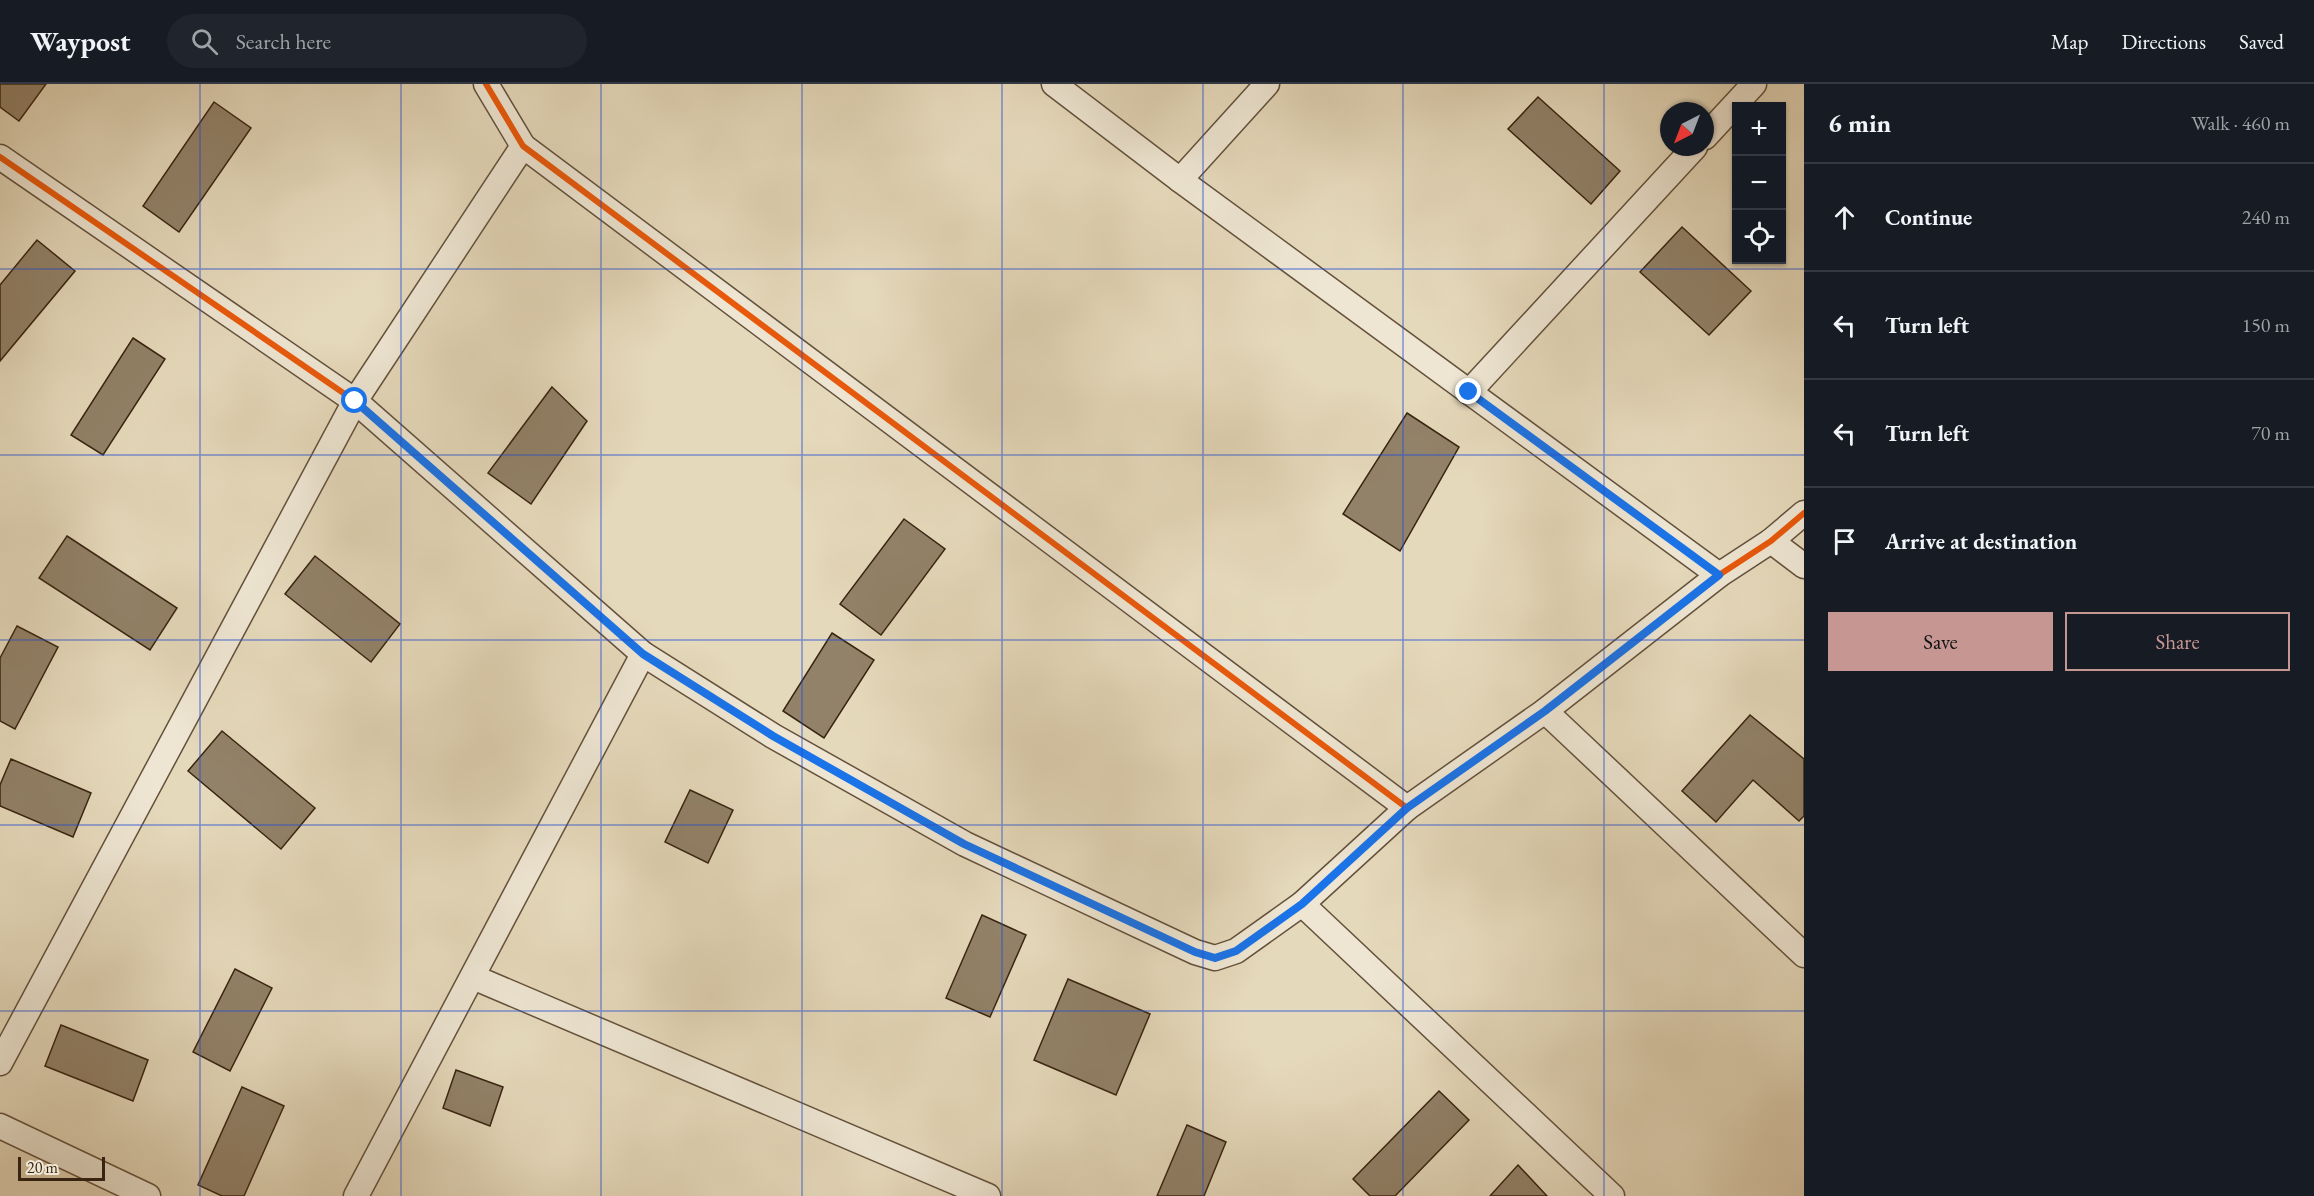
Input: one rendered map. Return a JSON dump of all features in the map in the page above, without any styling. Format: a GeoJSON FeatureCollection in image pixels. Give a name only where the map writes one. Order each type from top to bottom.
{"type":"FeatureCollection","features":[{"type":"Feature","properties":{"kind":"street"},"geometry":{"type":"LineString","coordinates":[[486,84],[523,146],[1407,808]]}},
{"type":"Feature","properties":{"kind":"street"},"geometry":{"type":"LineString","coordinates":[[1054,84],[1180,180],[1719,575]]}},
{"type":"Feature","properties":{"kind":"street"},"geometry":{"type":"LineString","coordinates":[[1180,180],[1267,84]]}},
{"type":"Feature","properties":{"kind":"street"},"geometry":{"type":"LineString","coordinates":[[1714,127],[1754,84]]}},
{"type":"Feature","properties":{"kind":"street"},"geometry":{"type":"LineString","coordinates":[[0,1063],[355,401],[523,146]]}},
{"type":"Feature","properties":{"kind":"street"},"geometry":{"type":"LineString","coordinates":[[1469,392],[1687,156]]}},
{"type":"Feature","properties":{"kind":"street"},"geometry":{"type":"LineString","coordinates":[[0,157],[355,401],[643,654],[773,736],[964,844],[1195,952],[1215,958],[1236,951],[1302,904],[1407,808],[1545,711],[1719,575],[1771,542],[1804,513]]}},
{"type":"Feature","properties":{"kind":"street"},"geometry":{"type":"LineString","coordinates":[[1771,542],[1804,566]]}},
{"type":"Feature","properties":{"kind":"street"},"geometry":{"type":"LineString","coordinates":[[356,1196],[643,654]]}},
{"type":"Feature","properties":{"kind":"street"},"geometry":{"type":"LineString","coordinates":[[1545,711],[1804,955]]}},
{"type":"Feature","properties":{"kind":"street"},"geometry":{"type":"LineString","coordinates":[[1302,904],[1612,1196]]}},
{"type":"Feature","properties":{"kind":"street"},"geometry":{"type":"LineString","coordinates":[[473,977],[988,1196]]}},
{"type":"Feature","properties":{"kind":"street"},"geometry":{"type":"LineString","coordinates":[[0,1126],[148,1196]]}},
{"type":"Feature","properties":{"kind":"building"},"geometry":{"type":"Polygon","coordinates":[[[0,84],[46,84],[19,121],[0,107],[0,84]]]}},
{"type":"Feature","properties":{"kind":"building"},"geometry":{"type":"Polygon","coordinates":[[[1538,97],[1620,171],[1591,204],[1508,129],[1538,97]]]}},
{"type":"Feature","properties":{"kind":"building"},"geometry":{"type":"Polygon","coordinates":[[[214,102],[251,128],[179,232],[143,206],[214,102]]]}},
{"type":"Feature","properties":{"kind":"building"},"geometry":{"type":"Polygon","coordinates":[[[1682,227],[1751,291],[1709,335],[1640,272],[1682,227]]]}},
{"type":"Feature","properties":{"kind":"building"},"geometry":{"type":"Polygon","coordinates":[[[37,240],[75,271],[0,361],[0,285],[37,240]]]}},
{"type":"Feature","properties":{"kind":"building"},"geometry":{"type":"Polygon","coordinates":[[[133,338],[165,359],[103,455],[71,435],[133,338]]]}},
{"type":"Feature","properties":{"kind":"building"},"geometry":{"type":"Polygon","coordinates":[[[552,387],[587,421],[531,504],[488,473],[552,387]]]}},
{"type":"Feature","properties":{"kind":"building"},"geometry":{"type":"Polygon","coordinates":[[[1407,413],[1459,447],[1400,551],[1343,514],[1407,413]]]}},
{"type":"Feature","properties":{"kind":"building"},"geometry":{"type":"Polygon","coordinates":[[[904,519],[945,549],[881,635],[840,604],[904,519]]]}},
{"type":"Feature","properties":{"kind":"building"},"geometry":{"type":"Polygon","coordinates":[[[67,536],[177,608],[150,650],[39,578],[67,536]]]}},
{"type":"Feature","properties":{"kind":"building"},"geometry":{"type":"Polygon","coordinates":[[[315,556],[400,624],[371,662],[285,594],[315,556]]]}},
{"type":"Feature","properties":{"kind":"building"},"geometry":{"type":"Polygon","coordinates":[[[17,626],[58,647],[15,729],[0,721],[0,658],[17,626]]]}},
{"type":"Feature","properties":{"kind":"building"},"geometry":{"type":"Polygon","coordinates":[[[832,633],[874,660],[824,738],[783,711],[832,633]]]}},
{"type":"Feature","properties":{"kind":"building"},"geometry":{"type":"Polygon","coordinates":[[[1750,715],[1804,759],[1804,816],[1799,821],[1753,780],[1716,822],[1682,791],[1750,715]]]}},
{"type":"Feature","properties":{"kind":"building"},"geometry":{"type":"Polygon","coordinates":[[[222,731],[315,808],[281,849],[188,771],[222,731]]]}},
{"type":"Feature","properties":{"kind":"building"},"geometry":{"type":"Polygon","coordinates":[[[11,759],[91,793],[73,837],[0,806],[0,785],[11,759]]]}},
{"type":"Feature","properties":{"kind":"building"},"geometry":{"type":"Polygon","coordinates":[[[690,790],[733,810],[708,863],[665,842],[690,790]]]}},
{"type":"Feature","properties":{"kind":"building"},"geometry":{"type":"Polygon","coordinates":[[[982,915],[1026,935],[990,1017],[946,998],[982,915]]]}},
{"type":"Feature","properties":{"kind":"building"},"geometry":{"type":"Polygon","coordinates":[[[235,969],[272,988],[230,1071],[193,1052],[235,969]]]}},
{"type":"Feature","properties":{"kind":"building"},"geometry":{"type":"Polygon","coordinates":[[[1068,979],[1150,1014],[1116,1095],[1034,1060],[1068,979]]]}},
{"type":"Feature","properties":{"kind":"building"},"geometry":{"type":"Polygon","coordinates":[[[61,1025],[148,1060],[133,1101],[45,1066],[61,1025]]]}},
{"type":"Feature","properties":{"kind":"building"},"geometry":{"type":"Polygon","coordinates":[[[456,1070],[503,1087],[490,1126],[443,1108],[456,1070]]]}},
{"type":"Feature","properties":{"kind":"building"},"geometry":{"type":"Polygon","coordinates":[[[242,1087],[284,1106],[244,1196],[222,1196],[198,1185],[242,1087]]]}},
{"type":"Feature","properties":{"kind":"building"},"geometry":{"type":"Polygon","coordinates":[[[1439,1091],[1469,1120],[1395,1196],[1370,1196],[1353,1179],[1439,1091]]]}},
{"type":"Feature","properties":{"kind":"building"},"geometry":{"type":"Polygon","coordinates":[[[1187,1125],[1226,1142],[1204,1196],[1157,1196],[1187,1125]]]}},
{"type":"Feature","properties":{"kind":"building"},"geometry":{"type":"Polygon","coordinates":[[[1518,1165],[1547,1196],[1490,1196],[1518,1165]]]}},
{"type":"Feature","properties":{"kind":"cycle path"},"geometry":{"type":"LineString","coordinates":[[486,84],[523,146],[1407,808]]}},
{"type":"Feature","properties":{"kind":"cycle path"},"geometry":{"type":"LineString","coordinates":[[0,157],[355,401],[643,654],[773,736],[965,844],[1195,952],[1215,958],[1236,951],[1302,904],[1407,808],[1545,711],[1719,575],[1771,541],[1804,513]]}},
{"type":"Feature","properties":{"kind":"route"},"geometry":{"type":"LineString","coordinates":[[355,401],[643,654],[773,736],[964,844],[1195,952],[1215,958],[1236,951],[1302,904],[1407,808],[1545,711],[1719,575],[1469,392]]}}]}
